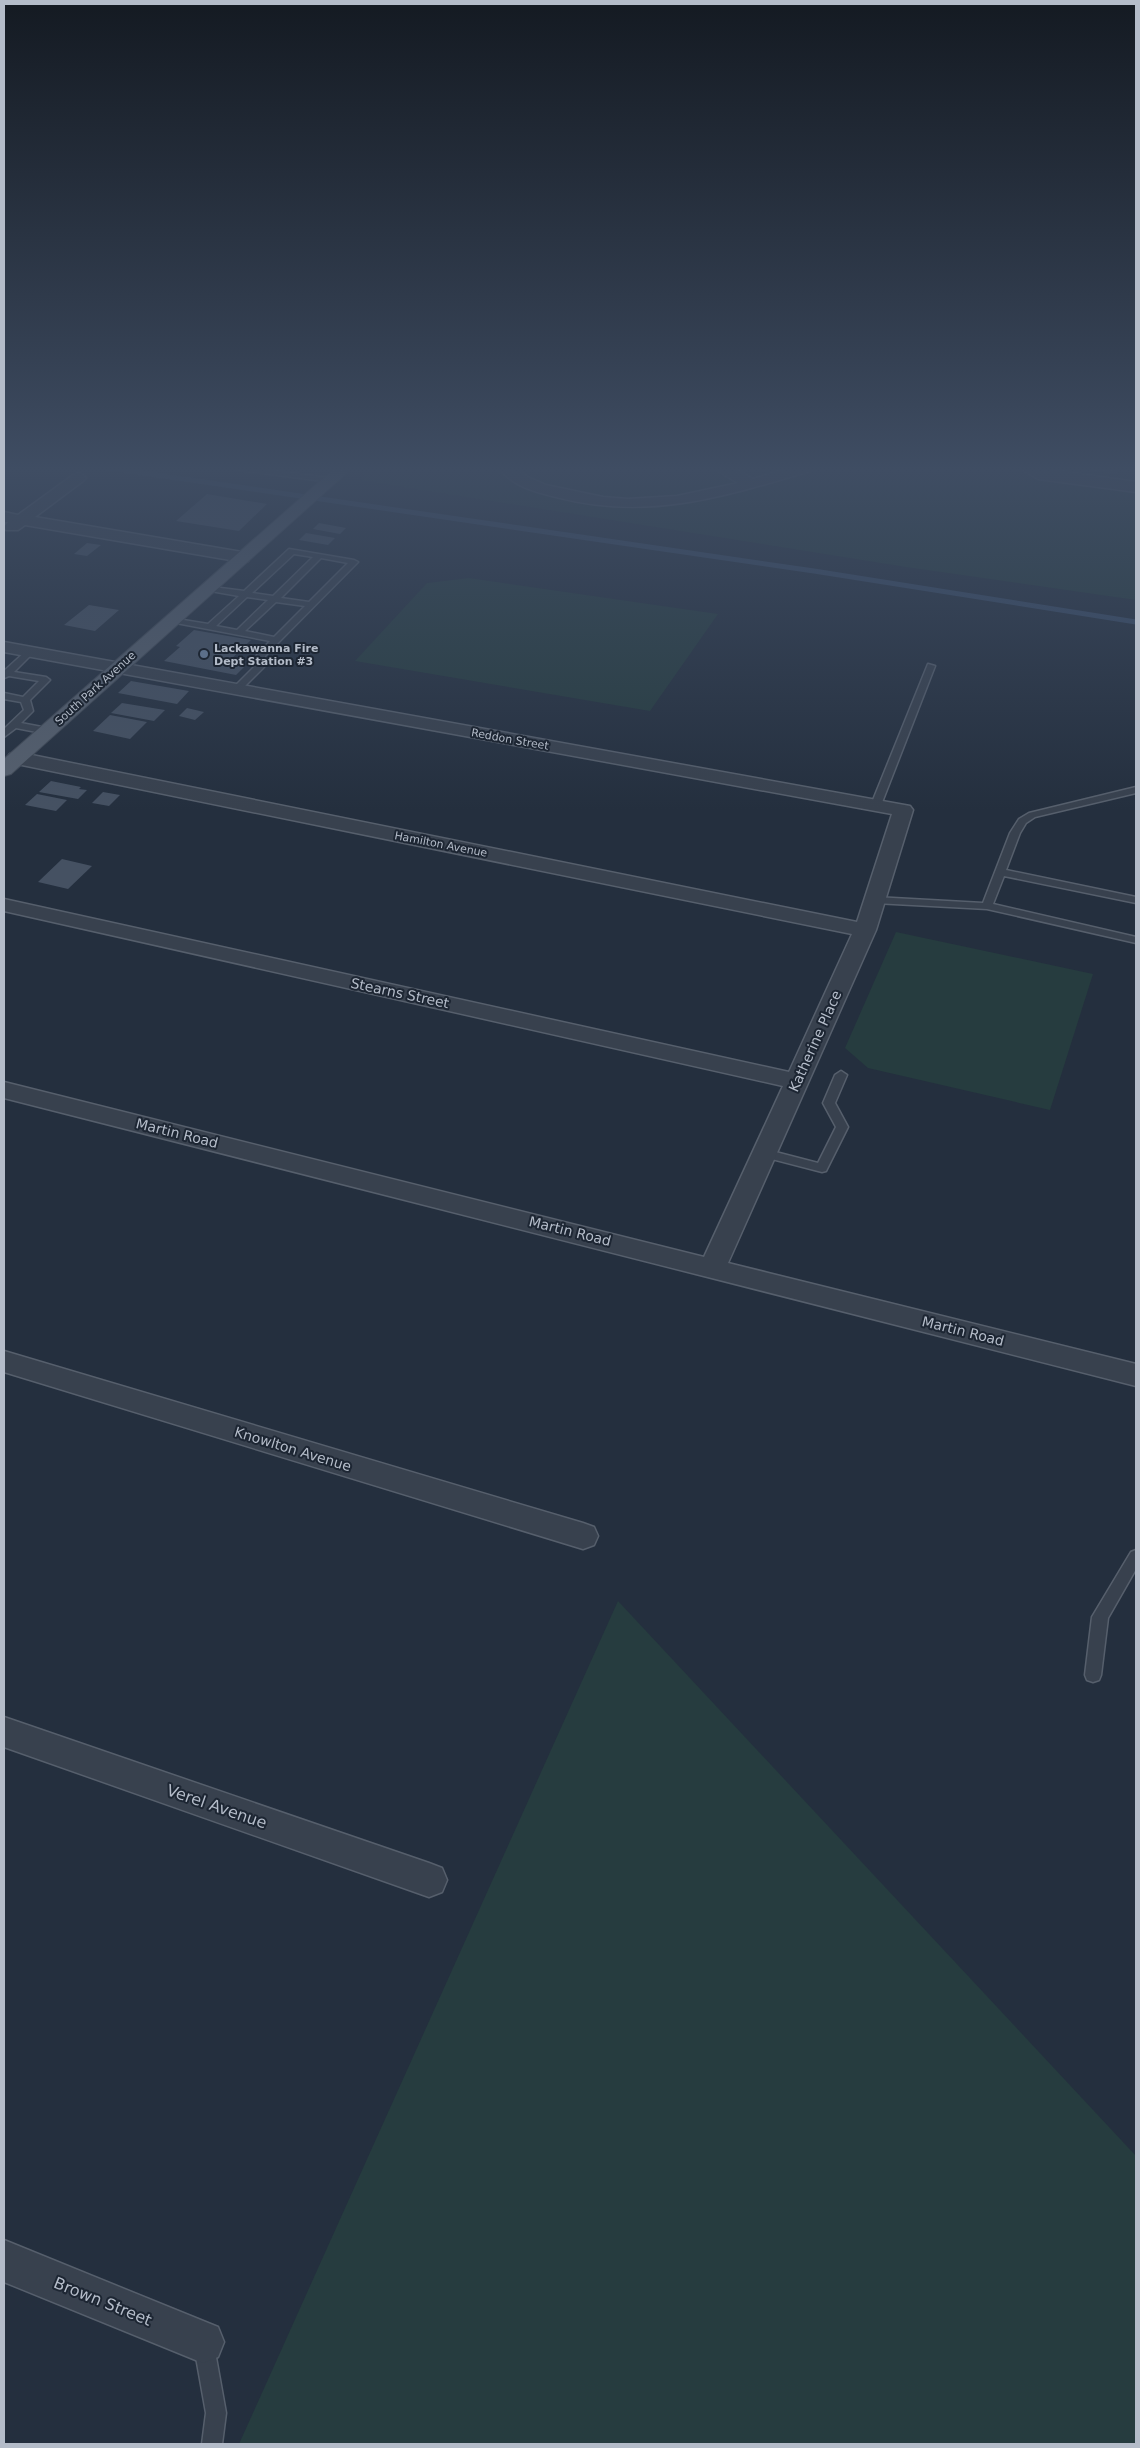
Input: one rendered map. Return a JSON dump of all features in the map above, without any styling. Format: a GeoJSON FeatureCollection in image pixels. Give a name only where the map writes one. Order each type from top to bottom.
{"type":"FeatureCollection","features":[{"type":"Feature","properties":{"kind":"main road","name":"South Park Avenue"},"geometry":{"type":"LineString","coordinates":[[10,764],[214,582]]}},
{"type":"Feature","properties":{"kind":"street","name":"Reddon Street"},"geometry":{"type":"LineString","coordinates":[[4,647],[903,810]]}},
{"type":"Feature","properties":{"kind":"street","name":"Hamilton Avenue"},"geometry":{"type":"LineString","coordinates":[[10,764],[865,930]]}},
{"type":"Feature","properties":{"kind":"street","name":"Katherine Place"},"geometry":{"type":"LineString","coordinates":[[713,1267],[865,930],[903,810]]}},
{"type":"Feature","properties":{"kind":"street","name":"Stearns Street"},"geometry":{"type":"LineString","coordinates":[[4,905],[797,1081]]}},
{"type":"Feature","properties":{"kind":"street","name":"Martin Road"},"geometry":{"type":"LineString","coordinates":[[4,1090],[1136,1375]]}},
{"type":"Feature","properties":{"kind":"street","name":"Knowlton Avenue"},"geometry":{"type":"LineString","coordinates":[[4,1362],[583,1536]]}},
{"type":"Feature","properties":{"kind":"street","name":"Verel Avenue"},"geometry":{"type":"LineString","coordinates":[[4,1732],[430,1880]]}},
{"type":"Feature","properties":{"kind":"street","name":"Brown Street"},"geometry":{"type":"LineString","coordinates":[[4,2261],[203,2342]]}},
{"type":"Feature","properties":{"kind":"lane"},"geometry":{"type":"LineString","coordinates":[[210,627],[258,582]]}},
{"type":"Feature","properties":{"kind":"lane"},"geometry":{"type":"LineString","coordinates":[[238,633],[292,582]]}},
{"type":"Feature","properties":{"kind":"lane"},"geometry":{"type":"LineString","coordinates":[[236,690],[261,665],[262,655],[334,582]]}},
{"type":"Feature","properties":{"kind":"lane"},"geometry":{"type":"LineString","coordinates":[[208,588],[311,605]]}},
{"type":"Feature","properties":{"kind":"lane"},"geometry":{"type":"LineString","coordinates":[[171,620],[276,640]]}},
{"type":"Feature","properties":{"kind":"lane"},"geometry":{"type":"LineString","coordinates":[[5,674],[30,652]]}},
{"type":"Feature","properties":{"kind":"lane"},"geometry":{"type":"LineString","coordinates":[[876,805],[931,666]]}},
{"type":"Feature","properties":{"kind":"lane"},"geometry":{"type":"LineString","coordinates":[[5,674],[46,680],[25,700]]}},
{"type":"Feature","properties":{"kind":"lane"},"geometry":{"type":"LineString","coordinates":[[4,696],[25,700]]}},
{"type":"Feature","properties":{"kind":"lane"},"geometry":{"type":"LineString","coordinates":[[4,734],[29,711],[25,700]]}},
{"type":"Feature","properties":{"kind":"lane"},"geometry":{"type":"LineString","coordinates":[[14,725],[47,731]]}},
{"type":"Feature","properties":{"kind":"lane"},"geometry":{"type":"LineString","coordinates":[[987,906],[1014,833],[1022,821],[1032,815],[1136,790]]}},
{"type":"Feature","properties":{"kind":"lane"},"geometry":{"type":"LineString","coordinates":[[1000,872],[1136,900]]}},
{"type":"Feature","properties":{"kind":"lane"},"geometry":{"type":"LineString","coordinates":[[875,900],[987,906],[1136,940]]}},
{"type":"Feature","properties":{"kind":"lane"},"geometry":{"type":"LineString","coordinates":[[764,1153],[822,1168],[842,1127],[829,1103],[841,1075]]}},
{"type":"Feature","properties":{"kind":"lane"},"geometry":{"type":"LineString","coordinates":[[1093,1675],[1100,1617],[1136,1556]]}},
{"type":"Feature","properties":{"kind":"lane"},"geometry":{"type":"LineString","coordinates":[[203,2342],[216,2413],[212,2444]]}},
{"type":"Feature","properties":{"kind":"green space"},"geometry":{"type":"Polygon","coordinates":[[[498,582],[718,614],[650,711],[355,661],[427,583],[498,582]]]}},
{"type":"Feature","properties":{"kind":"green space"},"geometry":{"type":"Polygon","coordinates":[[[1012,582],[1136,582],[1136,600],[1012,582]]]}},
{"type":"Feature","properties":{"kind":"green space"},"geometry":{"type":"Polygon","coordinates":[[[896,932],[1093,974],[1050,1110],[868,1068],[845,1048],[896,932]]]}},
{"type":"Feature","properties":{"kind":"green space"},"geometry":{"type":"Polygon","coordinates":[[[618,1601],[1136,2156],[1136,2444],[239,2444],[618,1601]]]}},
{"type":"Feature","properties":{"kind":"building"},"geometry":{"type":"Polygon","coordinates":[[[89,605],[119,610],[95,631],[64,625],[89,605]]]}},
{"type":"Feature","properties":{"kind":"building","name":"Lackawanna Fire Dept Station #3"},"geometry":{"type":"Polygon","coordinates":[[[194,630],[251,640],[227,663],[245,666],[236,675],[164,661],[180,647],[176,646],[194,630]]]}},
{"type":"Feature","properties":{"kind":"building"},"geometry":{"type":"Polygon","coordinates":[[[131,681],[189,691],[177,704],[118,693],[131,681]]]}},
{"type":"Feature","properties":{"kind":"building"},"geometry":{"type":"Polygon","coordinates":[[[122,703],[165,710],[154,721],[111,713],[122,703]]]}},
{"type":"Feature","properties":{"kind":"building"},"geometry":{"type":"Polygon","coordinates":[[[187,708],[204,712],[195,720],[179,716],[187,708]]]}},
{"type":"Feature","properties":{"kind":"building"},"geometry":{"type":"Polygon","coordinates":[[[110,715],[147,722],[130,739],[93,731],[110,715]]]}},
{"type":"Feature","properties":{"kind":"building"},"geometry":{"type":"Polygon","coordinates":[[[51,781],[87,790],[78,799],[39,792],[51,781]]]}},
{"type":"Feature","properties":{"kind":"building"},"geometry":{"type":"Polygon","coordinates":[[[103,792],[120,795],[109,806],[92,803],[103,792]]]}},
{"type":"Feature","properties":{"kind":"building"},"geometry":{"type":"Polygon","coordinates":[[[37,794],[67,800],[56,811],[25,805],[37,794]]]}},
{"type":"Feature","properties":{"kind":"building"},"geometry":{"type":"Polygon","coordinates":[[[62,859],[92,866],[68,889],[38,882],[62,859]]]}},
{"type":"Feature","properties":{"kind":"waterway"},"geometry":{"type":"LineString","coordinates":[[885,582],[1136,622]]}},
{"type":"Feature","properties":{"kind":"place","name":"Lackawanna Fire Dept Station #3"},"geometry":{"type":"Point","coordinates":[204,654]}}]}
